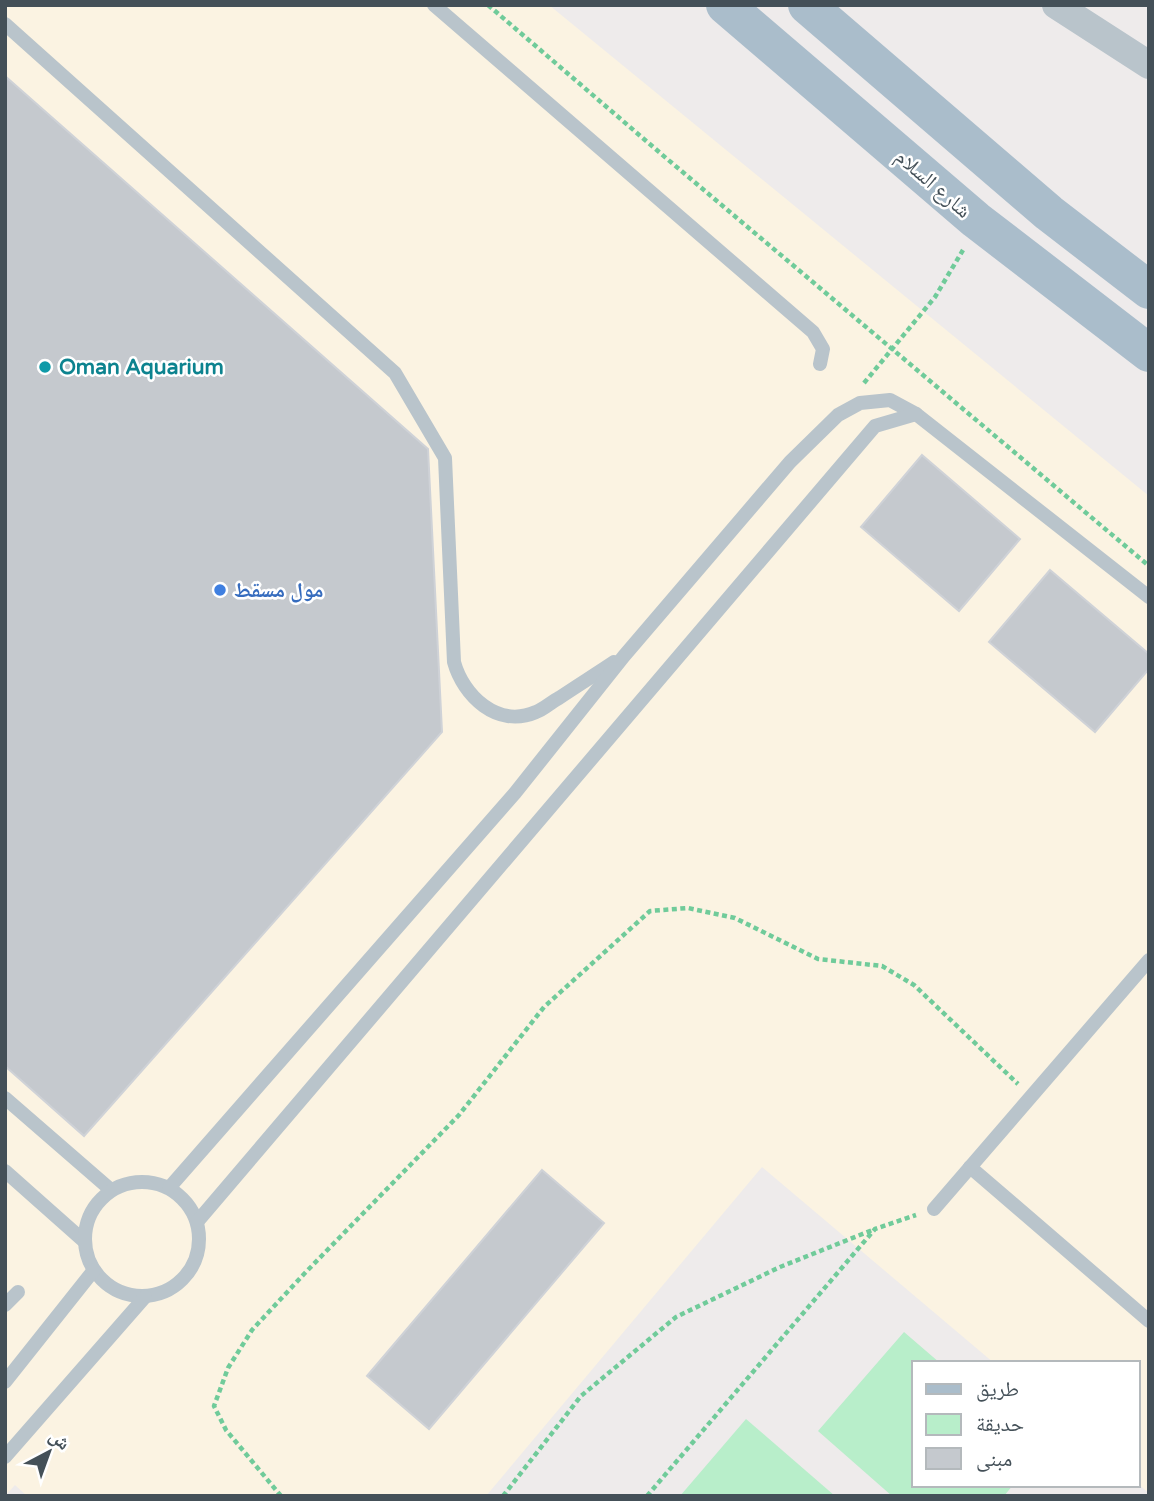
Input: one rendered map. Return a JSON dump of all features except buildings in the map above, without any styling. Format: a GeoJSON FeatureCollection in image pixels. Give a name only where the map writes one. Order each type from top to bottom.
{"type":"FeatureCollection","features":[{"type":"Feature","properties":{"kind":"main road","name":"شارع السلام"},"geometry":{"type":"LineString","coordinates":[[725,5],[976,220],[1149,353]]}},
{"type":"Feature","properties":{"kind":"main road"},"geometry":{"type":"LineString","coordinates":[[807,5],[1049,213],[1149,290]]}},
{"type":"Feature","properties":{"kind":"street"},"geometry":{"type":"LineString","coordinates":[[1056,5],[1149,65]]}},
{"type":"Feature","properties":{"kind":"lane"},"geometry":{"type":"LineString","coordinates":[[434,5],[813,332],[823,349],[820,364]]}},
{"type":"Feature","properties":{"kind":"lane"},"geometry":{"type":"LineString","coordinates":[[5,24],[395,373],[445,458],[454,662],[458,676],[475,701],[497,713],[535,713],[624,656]]}},
{"type":"Feature","properties":{"kind":"lane"},"geometry":{"type":"LineString","coordinates":[[169,1188],[514,793],[624,656],[790,462],[838,415],[860,402],[890,400],[915,414],[1149,597]]}},
{"type":"Feature","properties":{"kind":"lane"},"geometry":{"type":"LineString","coordinates":[[197,1222],[875,426],[915,414]]}},
{"type":"Feature","properties":{"kind":"lane"},"geometry":{"type":"LineString","coordinates":[[934,1209],[1149,960]]}},
{"type":"Feature","properties":{"kind":"lane"},"geometry":{"type":"LineString","coordinates":[[5,1098],[111,1190]]}},
{"type":"Feature","properties":{"kind":"lane"},"geometry":{"type":"LineString","coordinates":[[970,1167],[1149,1321]]}},
{"type":"Feature","properties":{"kind":"lane"},"geometry":{"type":"LineString","coordinates":[[5,1171],[85,1241]]}},
{"type":"Feature","properties":{"kind":"lane"},"geometry":{"type":"LineString","coordinates":[[155,1183],[169,1188],[191,1208],[197,1222],[200,1237],[198,1252],[189,1272],[173,1288],[159,1294],[145,1297],[116,1290],[94,1270],[87,1256],[86,1226],[91,1213],[111,1190],[125,1184],[155,1183]]}},
{"type":"Feature","properties":{"kind":"lane"},"geometry":{"type":"LineString","coordinates":[[5,1382],[94,1270]]}},
{"type":"Feature","properties":{"kind":"lane"},"geometry":{"type":"LineString","coordinates":[[5,1305],[18,1292]]}},
{"type":"Feature","properties":{"kind":"lane"},"geometry":{"type":"LineString","coordinates":[[5,1457],[145,1297]]}},
{"type":"Feature","properties":{"kind":"path"},"geometry":{"type":"LineString","coordinates":[[488,5],[1149,566]]}},
{"type":"Feature","properties":{"kind":"path"},"geometry":{"type":"LineString","coordinates":[[838,415],[935,297],[962,252],[976,220]]}},
{"type":"Feature","properties":{"kind":"path"},"geometry":{"type":"LineString","coordinates":[[281,1496],[226,1430],[214,1406],[228,1368],[252,1330],[458,1115],[544,1007],[650,911],[688,908],[735,918],[818,959],[882,966],[914,985],[1031,1096]]}},
{"type":"Feature","properties":{"kind":"path"},"geometry":{"type":"LineString","coordinates":[[503,1496],[581,1396],[676,1317],[780,1268],[875,1228],[934,1209]]}},
{"type":"Feature","properties":{"kind":"path"},"geometry":{"type":"LineString","coordinates":[[647,1496],[875,1228]]}},
{"type":"Feature","properties":{"kind":"shaded area"},"geometry":{"type":"Polygon","coordinates":[[[5,5],[549,5],[1149,496],[1149,1493],[1140,1486],[1140,1361],[992,1361],[762,1167],[486,1496],[27,1496],[15,1485],[5,1496],[5,5]]]}},
{"type":"Feature","properties":{"kind":"green space"},"geometry":{"type":"Polygon","coordinates":[[[904,1332],[938,1361],[912,1361],[912,1487],[1011,1487],[1004,1496],[892,1496],[818,1431],[904,1332]]]}},
{"type":"Feature","properties":{"kind":"green space"},"geometry":{"type":"Polygon","coordinates":[[[746,1419],[835,1496],[680,1496],[746,1419]]]}},
{"type":"Feature","properties":{"kind":"place","name":"Oman Aquarium"},"geometry":{"type":"Point","coordinates":[45,367]}},
{"type":"Feature","properties":{"kind":"place","name":"مول مسقط"},"geometry":{"type":"Point","coordinates":[220,590]}}]}
